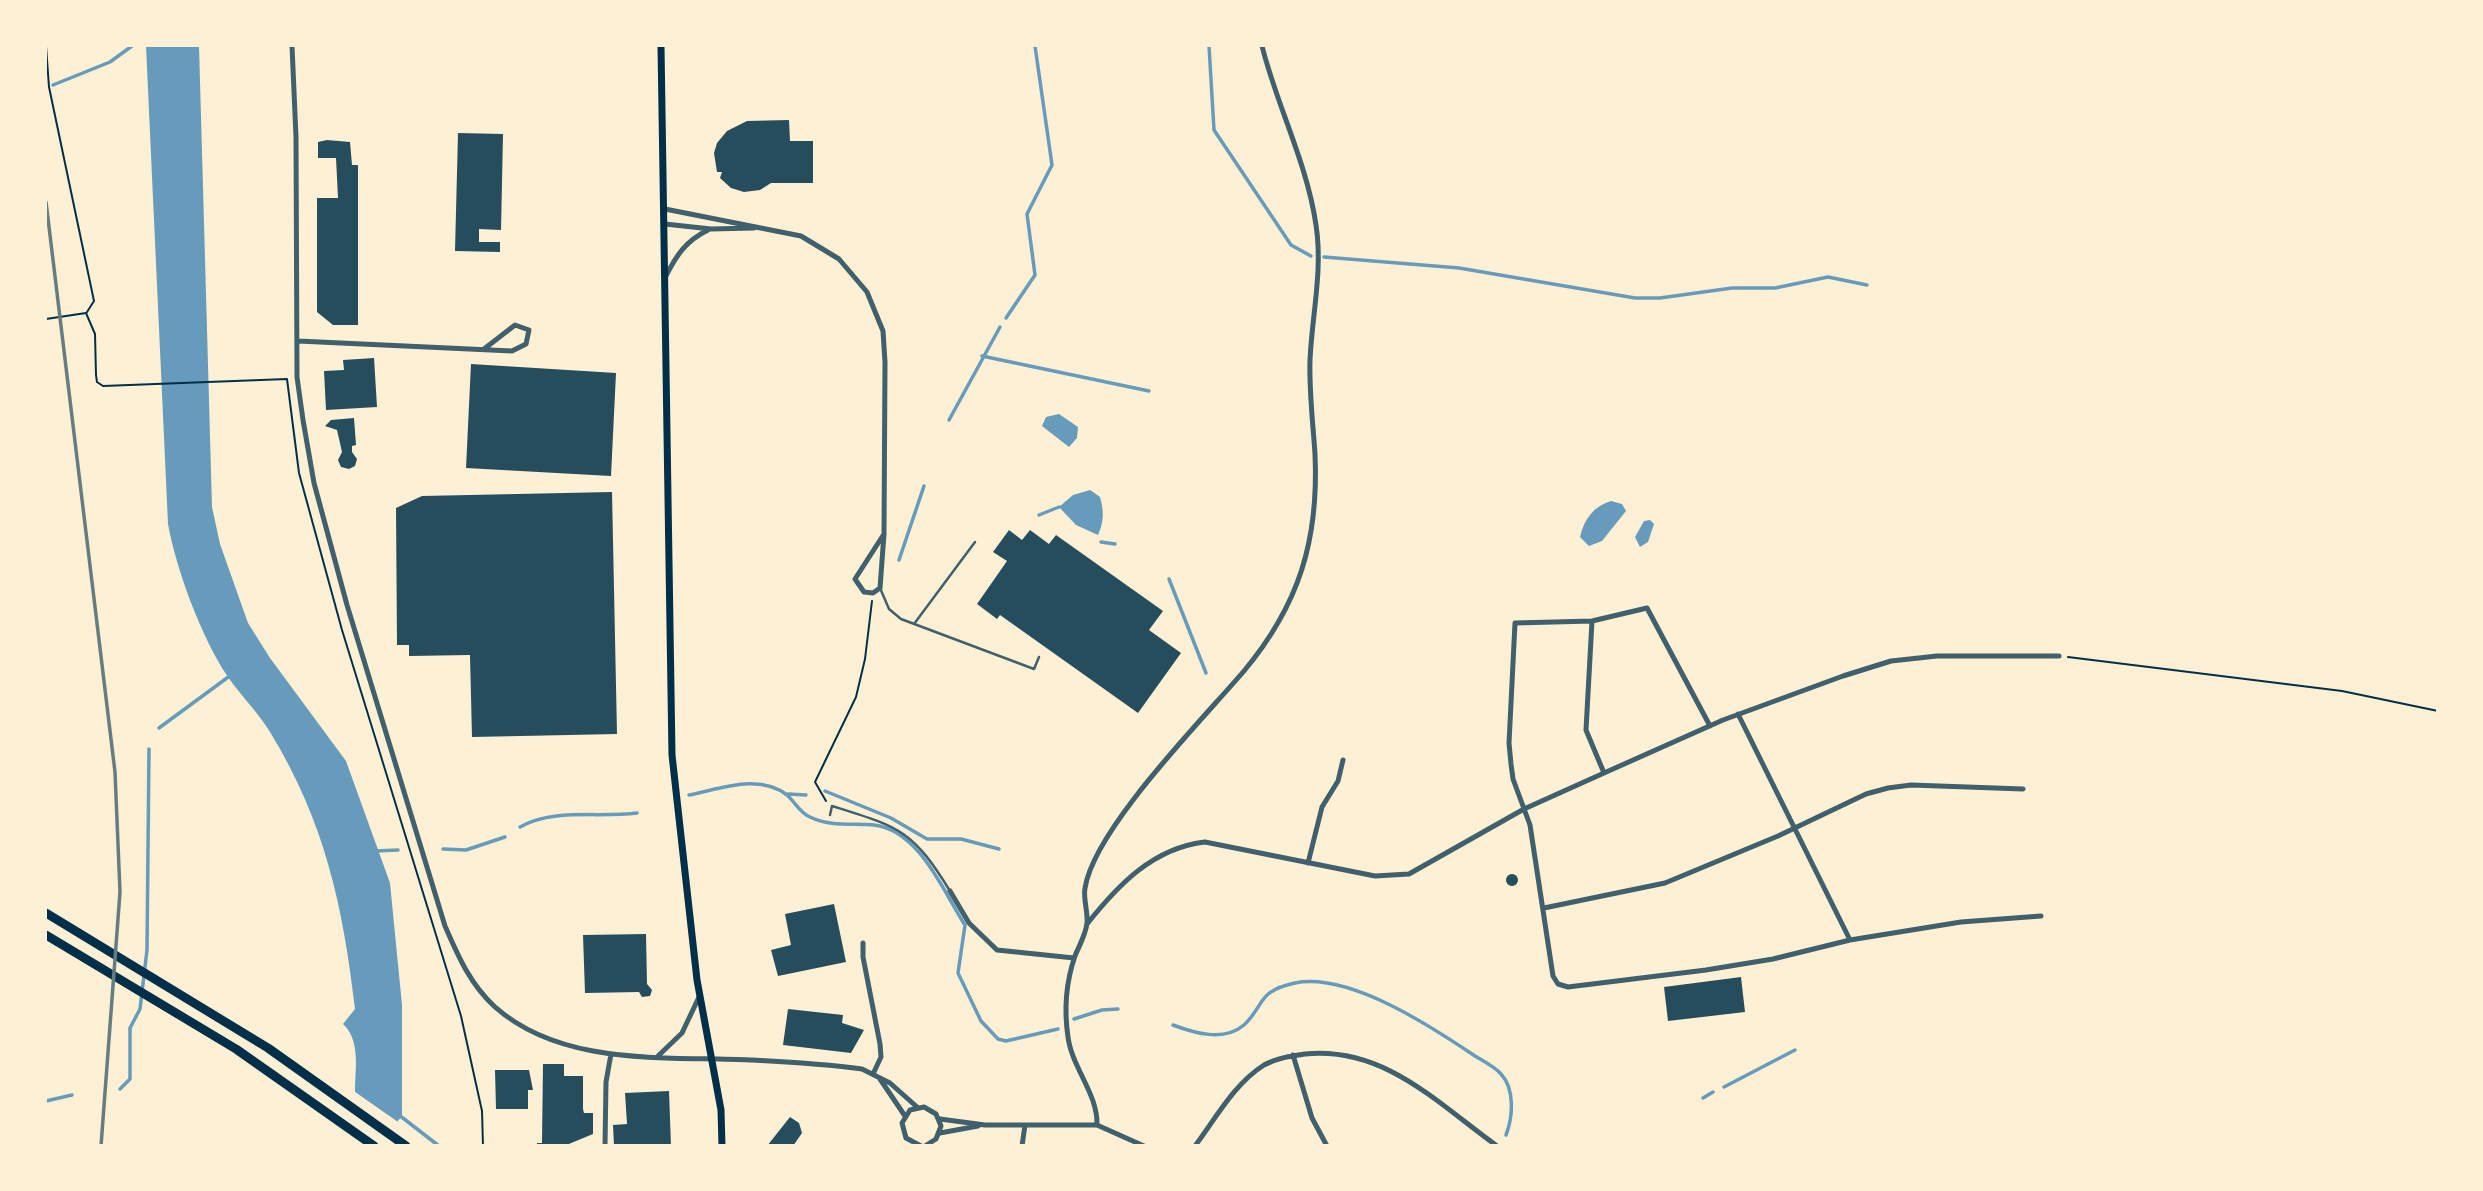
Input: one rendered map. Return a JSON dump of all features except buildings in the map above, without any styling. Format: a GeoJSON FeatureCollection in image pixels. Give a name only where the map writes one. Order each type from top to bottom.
{"type":"FeatureCollection","features":[{"type":"Feature","properties":{"kind":"highway"},"geometry":{"type":"LineString","coordinates":[[46,912],[268,1048],[406,1146]]}},
{"type":"Feature","properties":{"kind":"highway"},"geometry":{"type":"LineString","coordinates":[[46,934],[236,1049],[374,1146]]}},
{"type":"Feature","properties":{"kind":"main road"},"geometry":{"type":"LineString","coordinates":[[661,46],[672,755],[699,997],[721,1110],[722,1146]]}},
{"type":"Feature","properties":{"kind":"street"},"geometry":{"type":"LineString","coordinates":[[292,46],[296,136],[297,377],[314,483],[347,605],[445,926],[458,959],[494,1006],[514,1022],[555,1041],[611,1054],[838,1066],[876,1075],[890,1083],[917,1107],[931,1109],[940,1119],[985,1125],[1097,1125],[1144,1146]]}},
{"type":"Feature","properties":{"kind":"street"},"geometry":{"type":"LineString","coordinates":[[1087,924],[1085,887],[1105,840],[1170,755],[1246,668],[1282,618],[1293,600],[1310,541],[1315,456],[1310,380],[1318,270],[1316,226],[1301,159],[1262,46]]}},
{"type":"Feature","properties":{"kind":"street"},"geometry":{"type":"LineString","coordinates":[[665,209],[801,236],[831,253],[854,274],[876,310],[883,331],[885,362],[884,534],[880,588],[873,593],[864,592],[855,579],[884,534]]}},
{"type":"Feature","properties":{"kind":"street"},"geometry":{"type":"LineString","coordinates":[[665,224],[710,229],[760,228]]}},
{"type":"Feature","properties":{"kind":"street"},"geometry":{"type":"LineString","coordinates":[[665,278],[678,251],[693,237],[710,229]]}},
{"type":"Feature","properties":{"kind":"street"},"geometry":{"type":"LineString","coordinates":[[298,341],[484,349],[520,349],[530,338],[529,330],[515,325],[484,349]]}},
{"type":"Feature","properties":{"kind":"street"},"geometry":{"type":"LineString","coordinates":[[1710,726],[1647,608],[1592,621],[1515,622],[1509,743],[1513,779],[1524,810],[1544,908],[1553,976],[1558,984],[1568,987],[1706,970],[1773,959],[1850,940],[1961,922],[2041,916]]}},
{"type":"Feature","properties":{"kind":"street"},"geometry":{"type":"LineString","coordinates":[[1592,621],[1586,730],[1604,773]]}},
{"type":"Feature","properties":{"kind":"street"},"geometry":{"type":"LineString","coordinates":[[1097,1125],[1097,1109],[1070,1049],[1066,1023],[1068,988],[1074,958],[1087,924],[1123,882],[1149,861],[1187,844],[1205,842],[1375,876],[1404,875],[1436,861],[1524,810],[1710,726],[1891,661],[1937,656],[2059,656]]}},
{"type":"Feature","properties":{"kind":"street"},"geometry":{"type":"LineString","coordinates":[[1738,714],[1850,940]]}},
{"type":"Feature","properties":{"kind":"street"},"geometry":{"type":"LineString","coordinates":[[1308,863],[1322,807],[1338,781],[1343,760]]}},
{"type":"Feature","properties":{"kind":"street"},"geometry":{"type":"LineString","coordinates":[[1544,908],[1665,883],[1794,829],[1866,794],[1888,788],[1911,785],[2023,789]]}},
{"type":"Feature","properties":{"kind":"street"},"geometry":{"type":"LineString","coordinates":[[950,891],[969,923],[998,950],[1074,958]]}},
{"type":"Feature","properties":{"kind":"street"},"geometry":{"type":"LineString","coordinates":[[863,943],[864,965],[880,1044],[881,1057],[876,1075]]}},
{"type":"Feature","properties":{"kind":"street"},"geometry":{"type":"LineString","coordinates":[[658,1056],[682,1033],[699,997]]}},
{"type":"Feature","properties":{"kind":"street"},"geometry":{"type":"LineString","coordinates":[[1195,1146],[1244,1082],[1264,1065],[1293,1055],[1343,1053],[1383,1068],[1410,1082],[1497,1146]]}},
{"type":"Feature","properties":{"kind":"street"},"geometry":{"type":"LineString","coordinates":[[606,1146],[606,1082],[611,1054]]}},
{"type":"Feature","properties":{"kind":"street"},"geometry":{"type":"LineString","coordinates":[[1293,1055],[1312,1118],[1327,1146]]}},
{"type":"Feature","properties":{"kind":"street"},"geometry":{"type":"LineString","coordinates":[[876,1075],[905,1116]]}},
{"type":"Feature","properties":{"kind":"street"},"geometry":{"type":"LineString","coordinates":[[917,1107],[905,1116],[902,1131],[906,1138],[920,1146],[940,1133],[985,1125]]}},
{"type":"Feature","properties":{"kind":"street"},"geometry":{"type":"LineString","coordinates":[[940,1119],[940,1133]]}},
{"type":"Feature","properties":{"kind":"street"},"geometry":{"type":"LineString","coordinates":[[1022,1146],[1025,1125]]}},
{"type":"Feature","properties":{"kind":"street"},"geometry":{"type":"LineString","coordinates":[[903,1146],[906,1138]]}},
{"type":"Feature","properties":{"kind":"lane"},"geometry":{"type":"LineString","coordinates":[[915,624],[975,542]]}},
{"type":"Feature","properties":{"kind":"lane"},"geometry":{"type":"LineString","coordinates":[[880,588],[889,610],[915,624],[1034,669],[1039,657]]}},
{"type":"Feature","properties":{"kind":"lane"},"geometry":{"type":"LineString","coordinates":[[830,815],[832,806],[894,826],[914,840],[950,891]]}},
{"type":"Feature","properties":{"kind":"path"},"geometry":{"type":"LineString","coordinates":[[46,46],[49,87],[94,301],[86,313],[46,319]]}},
{"type":"Feature","properties":{"kind":"path"},"geometry":{"type":"LineString","coordinates":[[86,313],[95,334],[97,382],[106,386],[287,379],[299,473],[342,630],[461,1016],[482,1111],[483,1146]]}},
{"type":"Feature","properties":{"kind":"path"},"geometry":{"type":"LineString","coordinates":[[832,806],[823,799],[815,782],[856,697],[865,659],[873,593]]}},
{"type":"Feature","properties":{"kind":"path"},"geometry":{"type":"LineString","coordinates":[[2059,656],[2342,691],[2438,711]]}},
{"type":"Feature","properties":{"kind":"water"},"geometry":{"type":"Polygon","coordinates":[[[146,46],[199,46],[212,507],[220,544],[248,623],[270,658],[346,761],[390,883],[402,1005],[402,1116],[397,1122],[355,1092],[355,1047],[343,1024],[355,1009],[350,971],[337,900],[318,832],[305,799],[270,732],[218,661],[191,603],[172,542],[168,524],[146,46]]]}},
{"type":"Feature","properties":{"kind":"water"},"geometry":{"type":"Polygon","coordinates":[[[1059,414],[1078,427],[1077,438],[1069,447],[1042,426],[1046,417],[1059,414]]]}},
{"type":"Feature","properties":{"kind":"water"},"geometry":{"type":"Polygon","coordinates":[[[1090,490],[1100,497],[1102,507],[1098,535],[1076,525],[1059,507],[1073,495],[1090,490]]]}},
{"type":"Feature","properties":{"kind":"water"},"geometry":{"type":"Polygon","coordinates":[[[1611,501],[1622,504],[1626,511],[1602,541],[1589,546],[1580,537],[1584,524],[1595,510],[1611,501]]]}},
{"type":"Feature","properties":{"kind":"water"},"geometry":{"type":"Polygon","coordinates":[[[1650,520],[1654,524],[1648,542],[1640,547],[1635,537],[1644,521],[1650,520]]]}},
{"type":"Feature","properties":{"kind":"pier"},"geometry":{"type":"Polygon","coordinates":[[[352,1090],[401,1124],[401,1146],[348,1146],[352,1090]]]}},
{"type":"Feature","properties":{"kind":"waterway"},"geometry":{"type":"LineString","coordinates":[[53,85],[110,62],[132,46]]}},
{"type":"Feature","properties":{"kind":"waterway"},"geometry":{"type":"LineString","coordinates":[[1006,318],[1035,275],[1027,214],[1052,165],[1035,46]]}},
{"type":"Feature","properties":{"kind":"waterway"},"geometry":{"type":"LineString","coordinates":[[1209,46],[1214,130],[1291,245],[1311,256]]}},
{"type":"Feature","properties":{"kind":"waterway"},"geometry":{"type":"LineString","coordinates":[[1324,257],[1459,268],[1635,298],[1660,298],[1732,288],[1775,288],[1828,277],[1867,285]]}},
{"type":"Feature","properties":{"kind":"waterway"},"geometry":{"type":"LineString","coordinates":[[949,420],[1000,327]]}},
{"type":"Feature","properties":{"kind":"waterway"},"geometry":{"type":"LineString","coordinates":[[982,356],[1149,391]]}},
{"type":"Feature","properties":{"kind":"waterway"},"geometry":{"type":"LineString","coordinates":[[899,560],[924,486]]}},
{"type":"Feature","properties":{"kind":"waterway"},"geometry":{"type":"LineString","coordinates":[[1039,515],[1059,507]]}},
{"type":"Feature","properties":{"kind":"waterway"},"geometry":{"type":"LineString","coordinates":[[1101,542],[1115,544]]}},
{"type":"Feature","properties":{"kind":"waterway"},"geometry":{"type":"LineString","coordinates":[[1169,579],[1206,673]]}},
{"type":"Feature","properties":{"kind":"waterway"},"geometry":{"type":"LineString","coordinates":[[159,728],[231,675]]}},
{"type":"Feature","properties":{"kind":"waterway"},"geometry":{"type":"LineString","coordinates":[[120,1089],[130,1079],[130,1028],[140,1009],[147,950],[149,749]]}},
{"type":"Feature","properties":{"kind":"waterway"},"geometry":{"type":"LineString","coordinates":[[689,795],[739,784],[764,785],[787,795],[803,813],[818,820],[890,829],[904,838],[928,864],[965,925],[958,973],[981,1021],[998,1039],[1006,1041],[1058,1029]]}},
{"type":"Feature","properties":{"kind":"waterway"},"geometry":{"type":"LineString","coordinates":[[825,791],[891,818],[927,839],[961,839],[999,849]]}},
{"type":"Feature","properties":{"kind":"waterway"},"geometry":{"type":"LineString","coordinates":[[788,794],[806,795]]}},
{"type":"Feature","properties":{"kind":"waterway"},"geometry":{"type":"LineString","coordinates":[[520,827],[533,821],[562,816],[637,813]]}},
{"type":"Feature","properties":{"kind":"waterway"},"geometry":{"type":"LineString","coordinates":[[443,849],[466,850],[505,837]]}},
{"type":"Feature","properties":{"kind":"waterway"},"geometry":{"type":"LineString","coordinates":[[375,851],[398,850]]}},
{"type":"Feature","properties":{"kind":"waterway"},"geometry":{"type":"LineString","coordinates":[[1173,1025],[1199,1033],[1227,1033],[1244,1025],[1263,1000],[1283,986],[1316,982],[1340,986],[1389,1004],[1498,1071],[1506,1080],[1511,1095],[1511,1112],[1506,1135]]}},
{"type":"Feature","properties":{"kind":"waterway"},"geometry":{"type":"LineString","coordinates":[[1074,1019],[1102,1010],[1118,1009]]}},
{"type":"Feature","properties":{"kind":"waterway"},"geometry":{"type":"LineString","coordinates":[[1724,1087],[1795,1050]]}},
{"type":"Feature","properties":{"kind":"waterway"},"geometry":{"type":"LineString","coordinates":[[1703,1098],[1713,1092]]}},
{"type":"Feature","properties":{"kind":"waterway"},"geometry":{"type":"LineString","coordinates":[[46,1101],[72,1095]]}},
{"type":"Feature","properties":{"kind":"waterway"},"geometry":{"type":"LineString","coordinates":[[399,1115],[439,1146]]}},
{"type":"Feature","properties":{"kind":"railway"},"geometry":{"type":"LineString","coordinates":[[46,202],[115,772],[120,892],[101,1146]]}}]}
